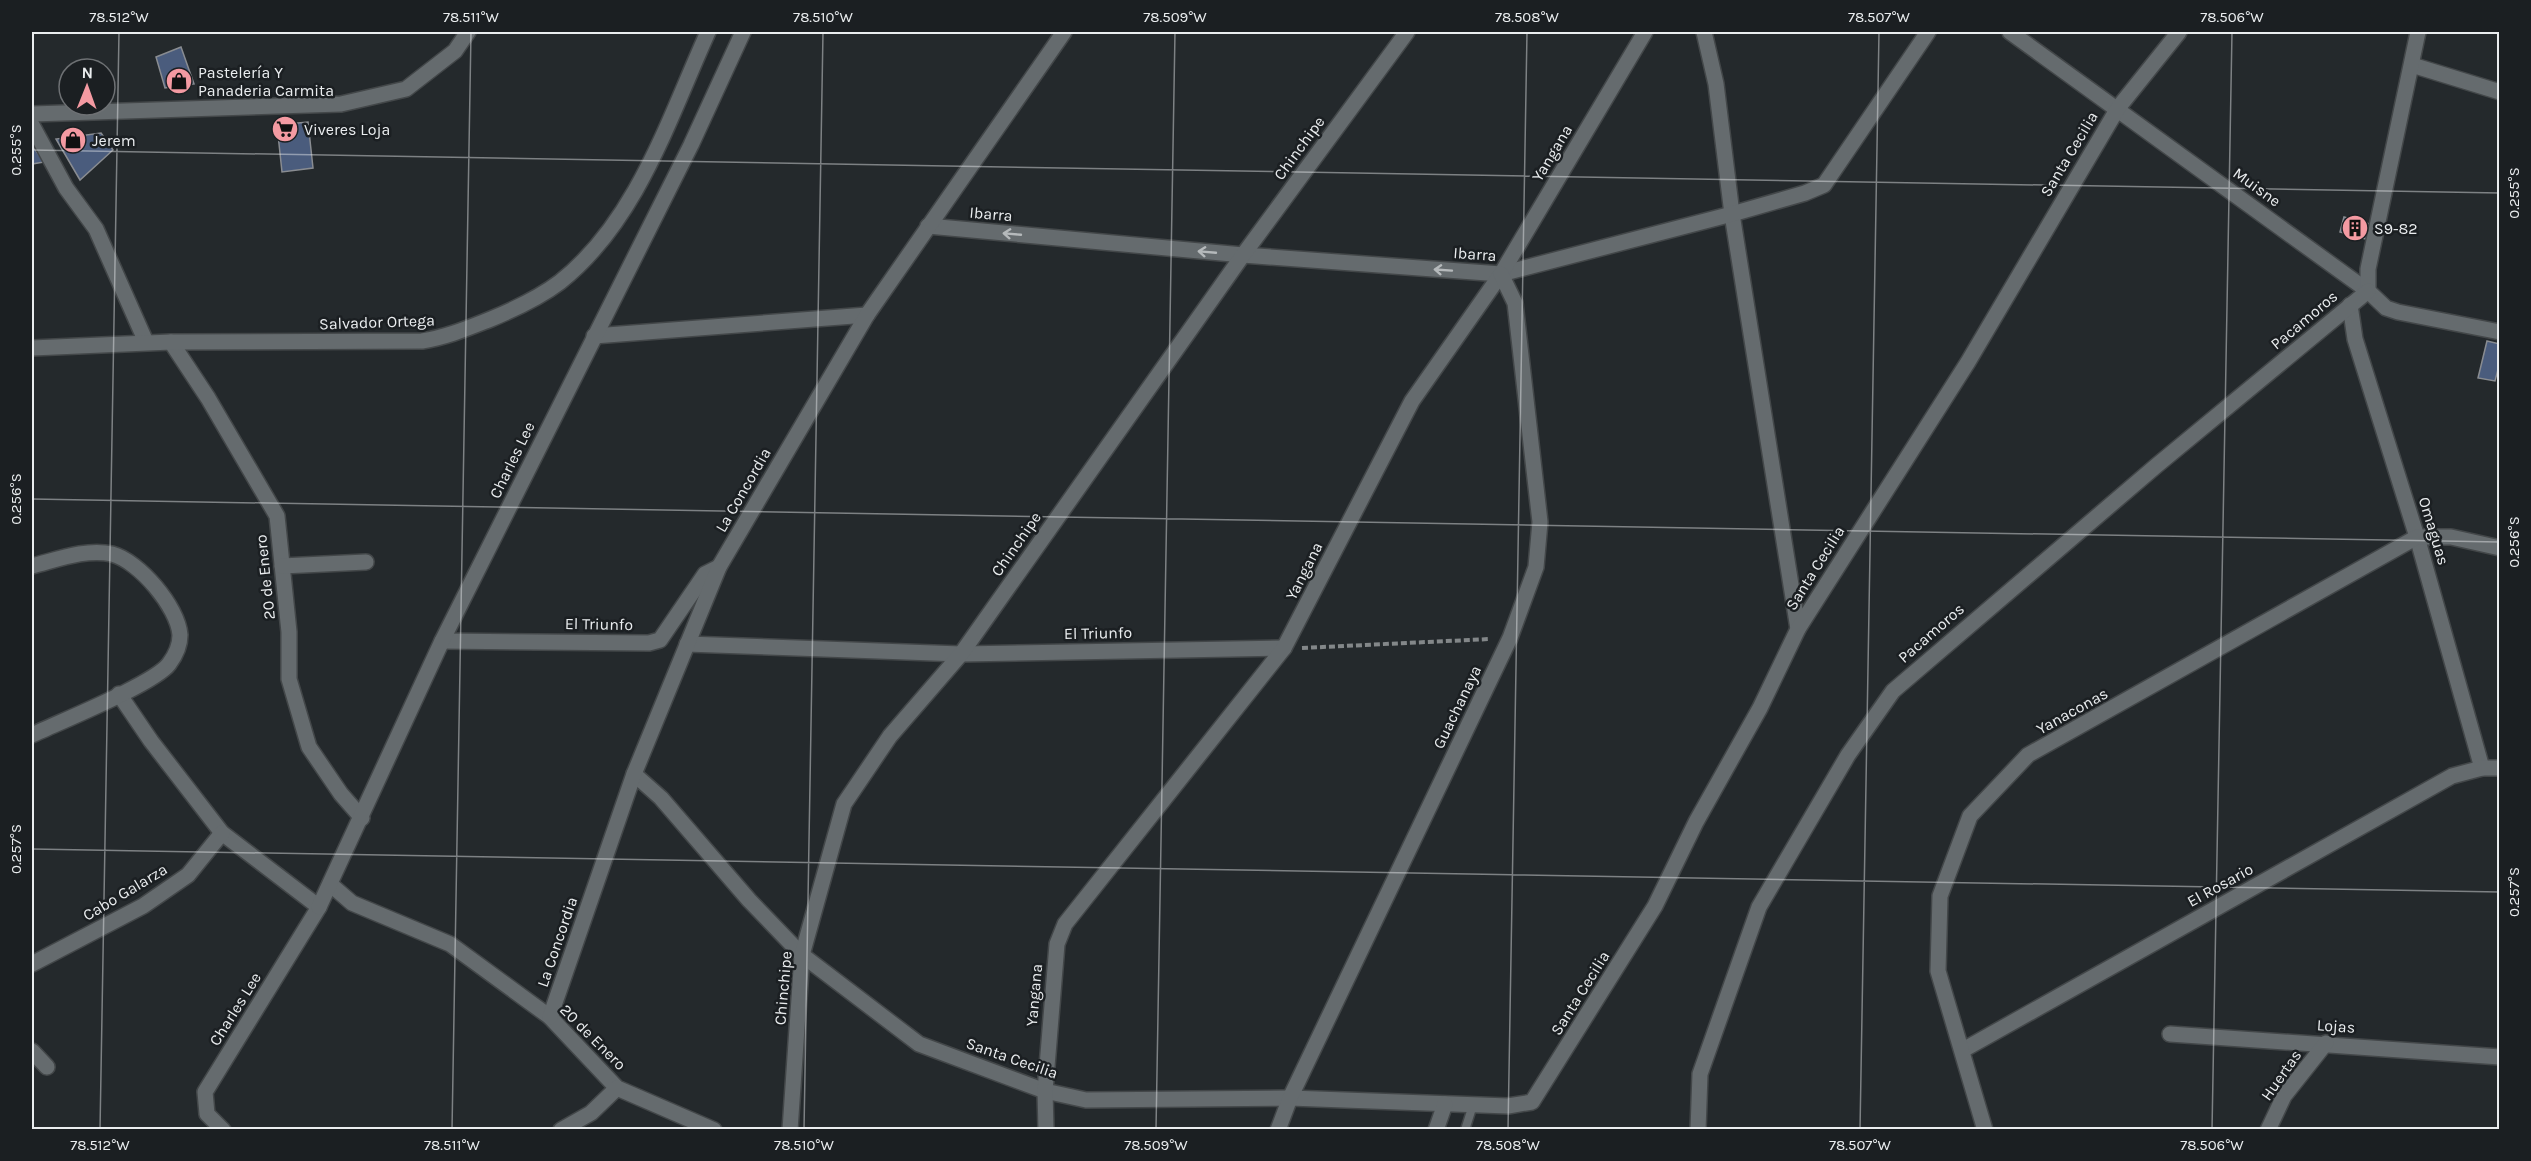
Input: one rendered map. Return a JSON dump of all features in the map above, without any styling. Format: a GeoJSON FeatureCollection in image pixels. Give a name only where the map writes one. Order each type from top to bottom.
{"type":"FeatureCollection","features":[{"type":"Feature","properties":{"kind":"street"},"geometry":{"type":"LineString","coordinates":[[32,114],[341,104],[406,88],[455,51],[468,32]]}},
{"type":"Feature","properties":{"kind":"street","name":"Salvador Ortega"},"geometry":{"type":"LineString","coordinates":[[32,348],[146,342],[422,341],[446,337],[536,297],[560,282],[580,263],[631,201],[708,32]]}},
{"type":"Feature","properties":{"kind":"street","name":"Charles Lee"},"geometry":{"type":"LineString","coordinates":[[223,1130],[207,1114],[206,1092],[319,908],[442,641],[691,145],[743,32]]}},
{"type":"Feature","properties":{"kind":"street","name":"La Concordia"},"geometry":{"type":"LineString","coordinates":[[550,1017],[634,774],[719,567],[867,315],[1064,32]]}},
{"type":"Feature","properties":{"kind":"street","name":"Chinchipe"},"geometry":{"type":"LineString","coordinates":[[790,1130],[802,955],[844,804],[890,736],[961,654],[1243,255],[1407,32]]}},
{"type":"Feature","properties":{"kind":"street","name":"Yangana"},"geometry":{"type":"LineString","coordinates":[[1046,1130],[1044,1091],[1057,945],[1065,924],[1284,648],[1412,401],[1501,274],[1645,32]]}},
{"type":"Feature","properties":{"kind":"street"},"geometry":{"type":"LineString","coordinates":[[1704,32],[1716,84],[1732,214],[1798,629]]}},
{"type":"Feature","properties":{"kind":"street","name":"Ibarra"},"geometry":{"type":"LineString","coordinates":[[928,226],[1243,255],[1501,274],[1732,214],[1805,193],[1824,185],[1928,32]]}},
{"type":"Feature","properties":{"kind":"street","name":"Muisne"},"geometry":{"type":"LineString","coordinates":[[2010,32],[2368,291],[2386,308],[2499,332]]}},
{"type":"Feature","properties":{"kind":"street","name":"Santa Cecilia"},"geometry":{"type":"LineString","coordinates":[[634,774],[661,798],[749,900],[802,955],[919,1044],[1044,1091],[1086,1100],[1290,1098],[1508,1106],[1532,1102],[1655,906],[1696,822],[1760,708],[1798,629],[1968,362],[2118,108],[2178,32]]}},
{"type":"Feature","properties":{"kind":"street"},"geometry":{"type":"LineString","coordinates":[[2368,291],[2367,269],[2418,32]]}},
{"type":"Feature","properties":{"kind":"street"},"geometry":{"type":"LineString","coordinates":[[2412,65],[2499,92]]}},
{"type":"Feature","properties":{"kind":"street"},"geometry":{"type":"LineString","coordinates":[[32,125],[66,188],[96,229],[146,342]]}},
{"type":"Feature","properties":{"kind":"street","name":"Guachanaya"},"geometry":{"type":"LineString","coordinates":[[1278,1130],[1290,1098],[1510,638],[1536,567],[1540,522],[1515,303],[1501,274]]}},
{"type":"Feature","properties":{"kind":"street","name":"Pacamoros"},"geometry":{"type":"LineString","coordinates":[[1698,1130],[1700,1074],[1759,907],[1848,755],[1893,691],[2138,482],[2368,291]]}},
{"type":"Feature","properties":{"kind":"street","name":"Omaguas"},"geometry":{"type":"LineString","coordinates":[[2350,305],[2355,339],[2417,537],[2482,768]]}},
{"type":"Feature","properties":{"kind":"street"},"geometry":{"type":"LineString","coordinates":[[594,336],[867,315]]}},
{"type":"Feature","properties":{"kind":"street","name":"20 de Enero"},"geometry":{"type":"LineString","coordinates":[[171,342],[208,398],[277,516],[288,632],[289,679],[309,747],[341,794],[362,818]]}},
{"type":"Feature","properties":{"kind":"street","name":"Yanaconas"},"geometry":{"type":"LineString","coordinates":[[1985,1130],[1938,971],[1940,896],[1970,816],[2028,755],[2417,537],[2451,537],[2499,548]]}},
{"type":"Feature","properties":{"kind":"street"},"geometry":{"type":"LineString","coordinates":[[32,566],[88,553],[113,555],[135,567],[161,591],[180,634],[177,653],[168,667],[119,694],[32,735]]}},
{"type":"Feature","properties":{"kind":"street"},"geometry":{"type":"LineString","coordinates":[[282,566],[366,562]]}},
{"type":"Feature","properties":{"kind":"street","name":"El Triunfo"},"geometry":{"type":"LineString","coordinates":[[442,641],[648,643],[660,640],[705,574],[719,567]]}},
{"type":"Feature","properties":{"kind":"street","name":"El Triunfo"},"geometry":{"type":"LineString","coordinates":[[687,644],[961,654],[1284,648]]}},
{"type":"Feature","properties":{"kind":"street"},"geometry":{"type":"LineString","coordinates":[[119,694],[151,741],[222,833],[319,908]]}},
{"type":"Feature","properties":{"kind":"street","name":"El Rosario"},"geometry":{"type":"LineString","coordinates":[[1963,1050],[2452,776],[2482,768],[2499,768]]}},
{"type":"Feature","properties":{"kind":"street","name":"Cabo Galarza"},"geometry":{"type":"LineString","coordinates":[[32,964],[143,906],[188,875],[222,833]]}},
{"type":"Feature","properties":{"kind":"street","name":"20 de Enero"},"geometry":{"type":"LineString","coordinates":[[330,884],[352,903],[450,944],[550,1017],[617,1088],[714,1130]]}},
{"type":"Feature","properties":{"kind":"street","name":"Lojas"},"geometry":{"type":"LineString","coordinates":[[2170,1034],[2326,1043],[2499,1057]]}},
{"type":"Feature","properties":{"kind":"street","name":"Huertas"},"geometry":{"type":"LineString","coordinates":[[2268,1130],[2284,1096],[2326,1043]]}},
{"type":"Feature","properties":{"kind":"street"},"geometry":{"type":"LineString","coordinates":[[32,1051],[48,1067]]}},
{"type":"Feature","properties":{"kind":"street"},"geometry":{"type":"LineString","coordinates":[[561,1130],[591,1113],[617,1088]]}},
{"type":"Feature","properties":{"kind":"street"},"geometry":{"type":"LineString","coordinates":[[1436,1130],[1445,1104]]}},
{"type":"Feature","properties":{"kind":"lane"},"geometry":{"type":"LineString","coordinates":[[1465,1130],[1473,1105]]}},
{"type":"Feature","properties":{"kind":"path"},"geometry":{"type":"LineString","coordinates":[[1284,648],[1510,638]]}},
{"type":"Feature","properties":{"kind":"building"},"geometry":{"type":"Polygon","coordinates":[[[181,47],[194,84],[165,88],[156,57],[181,47]]]}},
{"type":"Feature","properties":{"kind":"building"},"geometry":{"type":"Polygon","coordinates":[[[308,122],[313,168],[282,172],[277,125],[308,122]]]}},
{"type":"Feature","properties":{"kind":"building"},"geometry":{"type":"Polygon","coordinates":[[[101,133],[113,150],[80,180],[56,139],[101,133]]]}},
{"type":"Feature","properties":{"kind":"building"},"geometry":{"type":"Polygon","coordinates":[[[32,145],[44,162],[32,164],[32,145]]]}},
{"type":"Feature","properties":{"kind":"building","name":"S9-82"},"geometry":{"type":"Polygon","coordinates":[[[2344,217],[2370,224],[2366,239],[2340,232],[2344,217]]]}},
{"type":"Feature","properties":{"kind":"building"},"geometry":{"type":"Polygon","coordinates":[[[2487,341],[2500,344],[2500,362],[2495,381],[2478,378],[2487,341]]]}},
{"type":"Feature","properties":{"kind":"place","name":"Pastelería Y Panaderia Carmita"},"geometry":{"type":"Point","coordinates":[179,81]}},
{"type":"Feature","properties":{"kind":"place","name":"Viveres Loja"},"geometry":{"type":"Point","coordinates":[285,129]}},
{"type":"Feature","properties":{"kind":"place","name":"Jerem"},"geometry":{"type":"Point","coordinates":[73,140]}},
{"type":"Feature","properties":{"kind":"place","name":"S9-82"},"geometry":{"type":"Point","coordinates":[2355,228]}}]}
